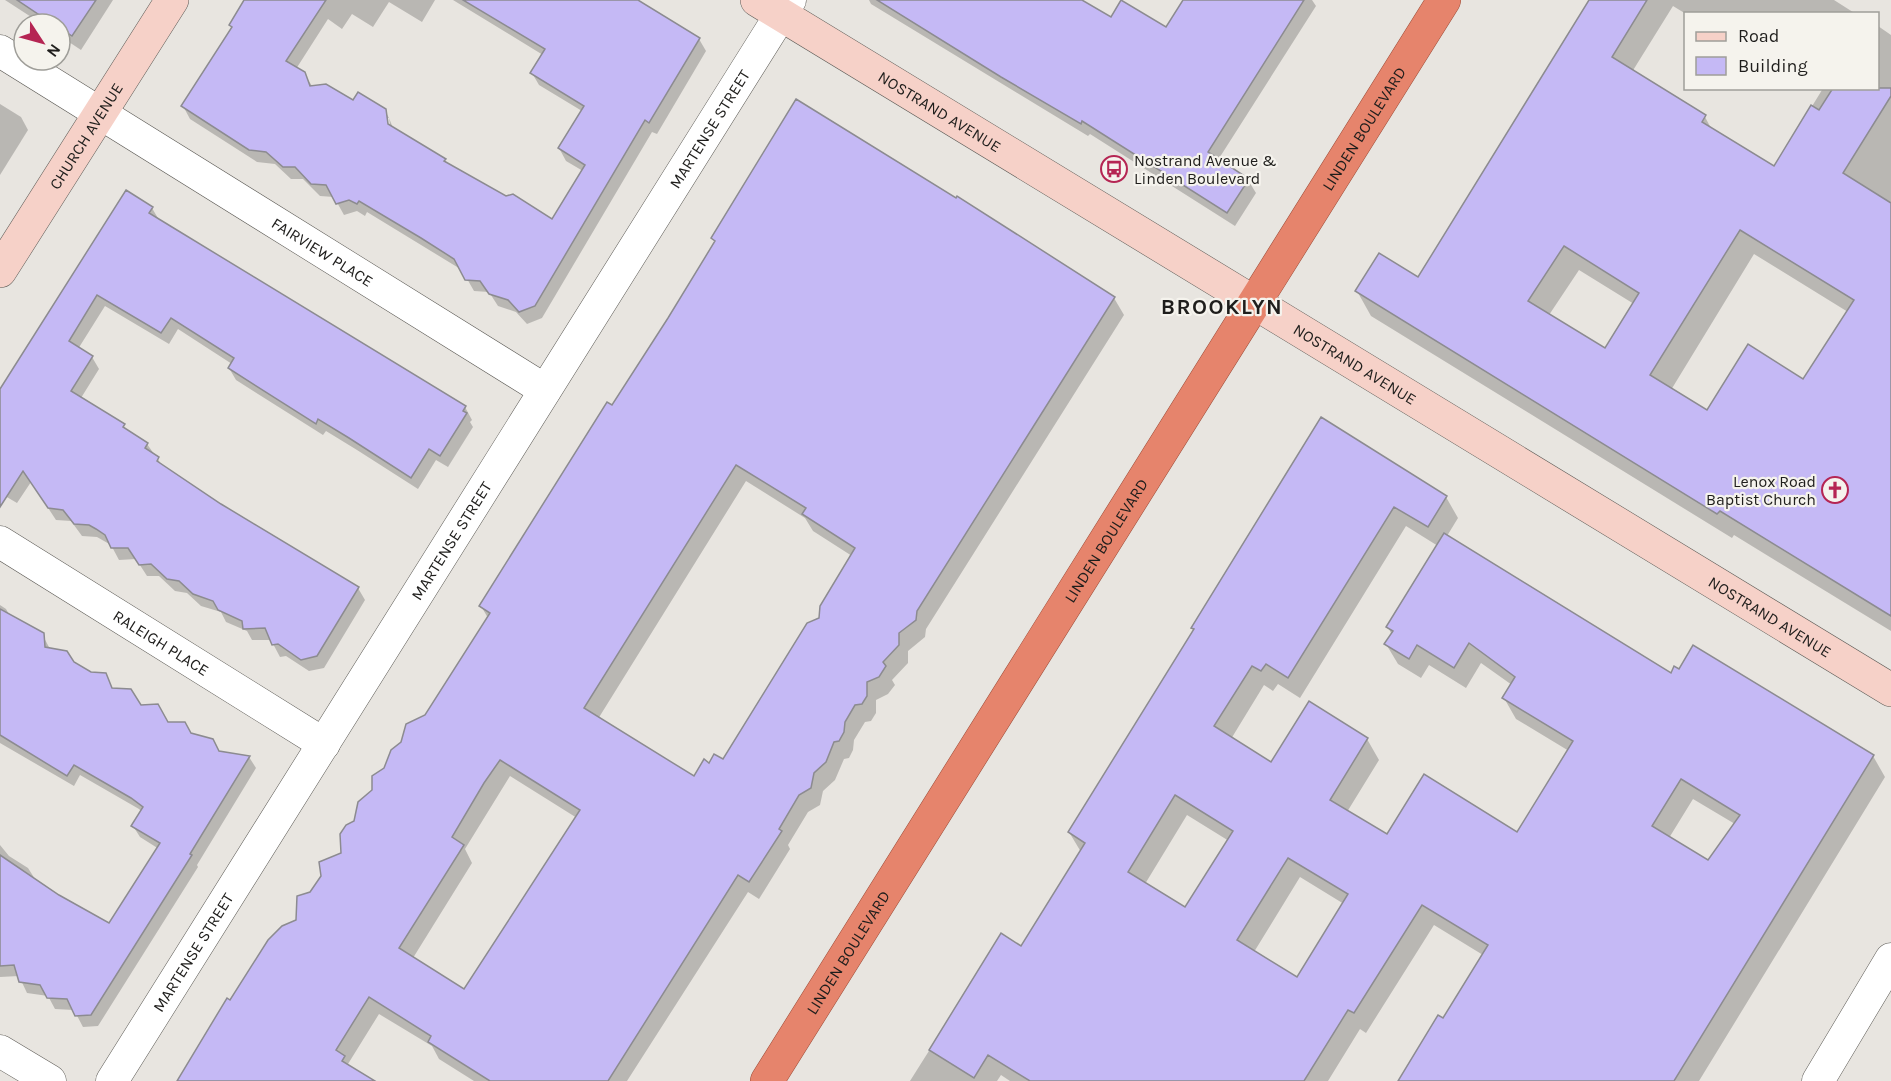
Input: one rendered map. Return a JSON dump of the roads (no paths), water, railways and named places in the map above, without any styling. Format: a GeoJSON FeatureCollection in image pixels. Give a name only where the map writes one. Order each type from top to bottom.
{"type":"FeatureCollection","features":[{"type":"Feature","properties":{"kind":"highway","name":"LINDEN BOULEVARD"},"geometry":{"type":"LineString","coordinates":[[767,1081],[1444,0]]}},
{"type":"Feature","properties":{"kind":"main road","name":"CHURCH AVENUE"},"geometry":{"type":"LineString","coordinates":[[0,271],[172,0]]}},
{"type":"Feature","properties":{"kind":"main road","name":"NOSTRAND AVENUE"},"geometry":{"type":"LineString","coordinates":[[776,5],[1254,303],[1891,690]]}},
{"type":"Feature","properties":{"kind":"street","name":"MARTENSE STREET"},"geometry":{"type":"LineString","coordinates":[[112,1081],[545,390],[776,5]]}},
{"type":"Feature","properties":{"kind":"street","name":"FAIRVIEW PLACE"},"geometry":{"type":"LineString","coordinates":[[0,51],[545,390]]}},
{"type":"Feature","properties":{"kind":"street","name":"RALEIGH PLACE"},"geometry":{"type":"LineString","coordinates":[[0,542],[324,744]]}},
{"type":"Feature","properties":{"kind":"street"},"geometry":{"type":"LineString","coordinates":[[1818,1081],[1891,959]]}},
{"type":"Feature","properties":{"kind":"street"},"geometry":{"type":"LineString","coordinates":[[0,1051],[50,1081]]}},
{"type":"Feature","properties":{"kind":"place","name":"Nostrand Avenue & Linden Boulevard"},"geometry":{"type":"Point","coordinates":[1114,169]}},
{"type":"Feature","properties":{"kind":"place","name":"Lenox Road Baptist Church"},"geometry":{"type":"Point","coordinates":[1835,490]}},
{"type":"Feature","properties":{"kind":"district","name":"BROOKLYN"},"geometry":{"type":"Point","coordinates":[1222,306]}}]}
